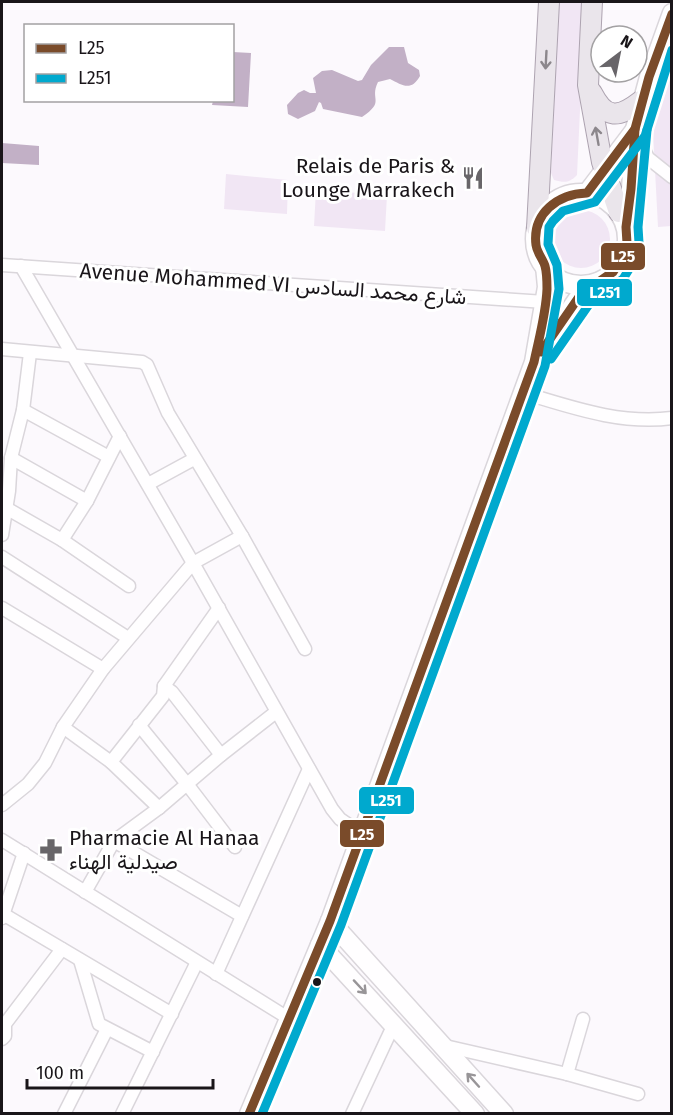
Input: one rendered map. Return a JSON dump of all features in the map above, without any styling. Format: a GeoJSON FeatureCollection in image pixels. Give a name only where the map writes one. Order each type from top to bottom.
{"type":"FeatureCollection","features":[{"type":"Feature","properties":{"kind":"main road"},"geometry":{"type":"LineString","coordinates":[[537,228],[549,2]]}},
{"type":"Feature","properties":{"kind":"main road"},"geometry":{"type":"LineString","coordinates":[[592,2],[588,85],[605,171],[622,219]]}},
{"type":"Feature","properties":{"kind":"main road"},"geometry":{"type":"LineString","coordinates":[[588,85],[599,105],[614,114],[623,113],[641,101]]}},
{"type":"Feature","properties":{"kind":"street"},"geometry":{"type":"LineString","coordinates":[[622,219],[631,189],[635,129],[641,101],[672,13]]}},
{"type":"Feature","properties":{"kind":"street"},"geometry":{"type":"LineString","coordinates":[[587,193],[635,129]]}},
{"type":"Feature","properties":{"kind":"street"},"geometry":{"type":"LineString","coordinates":[[635,129],[648,158],[672,177]]}},
{"type":"Feature","properties":{"kind":"street"},"geometry":{"type":"LineString","coordinates":[[249,1113],[330,921],[524,393],[534,362],[547,287],[545,266],[536,246],[537,228],[544,212],[556,200],[572,194],[587,193],[607,200],[622,219],[627,243],[623,259],[616,269],[581,294],[534,362]]}},
{"type":"Feature","properties":{"kind":"street","name":"Avenue Mohammed VI شارع محمد السادس"},"geometry":{"type":"LineString","coordinates":[[2,265],[545,302]]}},
{"type":"Feature","properties":{"kind":"street"},"geometry":{"type":"LineString","coordinates":[[21,266],[193,562],[336,815],[345,824],[362,834]]}},
{"type":"Feature","properties":{"kind":"street"},"geometry":{"type":"LineString","coordinates":[[545,266],[557,277],[571,283],[583,285],[599,281]]}},
{"type":"Feature","properties":{"kind":"street"},"geometry":{"type":"LineString","coordinates":[[2,349],[142,362],[147,365],[168,412],[194,459],[242,536],[305,649]]}},
{"type":"Feature","properties":{"kind":"street"},"geometry":{"type":"LineString","coordinates":[[2,535],[6,508],[5,490],[11,458],[8,443],[23,410],[30,353]]}},
{"type":"Feature","properties":{"kind":"street"},"geometry":{"type":"LineString","coordinates":[[524,393],[578,410],[605,415],[645,419],[672,418]]}},
{"type":"Feature","properties":{"kind":"street"},"geometry":{"type":"LineString","coordinates":[[23,410],[110,457]]}},
{"type":"Feature","properties":{"kind":"street"},"geometry":{"type":"LineString","coordinates":[[62,540],[87,501],[120,436]]}},
{"type":"Feature","properties":{"kind":"street"},"geometry":{"type":"LineString","coordinates":[[11,458],[87,501]]}},
{"type":"Feature","properties":{"kind":"street"},"geometry":{"type":"LineString","coordinates":[[148,484],[194,459]]}},
{"type":"Feature","properties":{"kind":"street"},"geometry":{"type":"LineString","coordinates":[[6,508],[62,540],[129,586]]}},
{"type":"Feature","properties":{"kind":"street"},"geometry":{"type":"LineString","coordinates":[[2,805],[28,784],[45,763],[63,728],[103,669],[193,562],[242,536]]}},
{"type":"Feature","properties":{"kind":"street"},"geometry":{"type":"LineString","coordinates":[[2,557],[128,638]]}},
{"type":"Feature","properties":{"kind":"street"},"geometry":{"type":"LineString","coordinates":[[2,608],[103,669]]}},
{"type":"Feature","properties":{"kind":"street"},"geometry":{"type":"LineString","coordinates":[[111,762],[163,696],[164,686],[219,608]]}},
{"type":"Feature","properties":{"kind":"street"},"geometry":{"type":"LineString","coordinates":[[164,686],[172,692],[221,754]]}},
{"type":"Feature","properties":{"kind":"street"},"geometry":{"type":"LineString","coordinates":[[85,892],[114,841],[159,808],[221,754],[276,712]]}},
{"type":"Feature","properties":{"kind":"street"},"geometry":{"type":"LineString","coordinates":[[139,725],[235,847]]}},
{"type":"Feature","properties":{"kind":"street"},"geometry":{"type":"LineString","coordinates":[[63,728],[111,762],[159,808]]}},
{"type":"Feature","properties":{"kind":"street"},"geometry":{"type":"LineString","coordinates":[[216,974],[309,769]]}},
{"type":"Feature","properties":{"kind":"street"},"geometry":{"type":"LineString","coordinates":[[2,840],[288,1018]]}},
{"type":"Feature","properties":{"kind":"street"},"geometry":{"type":"LineString","coordinates":[[114,841],[242,916]]}},
{"type":"Feature","properties":{"kind":"street"},"geometry":{"type":"LineString","coordinates":[[24,854],[2,916],[172,1014]]}},
{"type":"Feature","properties":{"kind":"street"},"geometry":{"type":"LineString","coordinates":[[330,921],[504,1113]]}},
{"type":"Feature","properties":{"kind":"street"},"geometry":{"type":"LineString","coordinates":[[320,945],[475,1113]]}},
{"type":"Feature","properties":{"kind":"street"},"geometry":{"type":"LineString","coordinates":[[2,1039],[5,1036],[5,1024],[62,949]]}},
{"type":"Feature","properties":{"kind":"street"},"geometry":{"type":"LineString","coordinates":[[80,960],[99,1024],[153,1052]]}},
{"type":"Feature","properties":{"kind":"street"},"geometry":{"type":"LineString","coordinates":[[122,1113],[197,962]]}},
{"type":"Feature","properties":{"kind":"street"},"geometry":{"type":"LineString","coordinates":[[567,1074],[583,1019]]}},
{"type":"Feature","properties":{"kind":"street"},"geometry":{"type":"LineString","coordinates":[[352,1113],[394,1024]]}},
{"type":"Feature","properties":{"kind":"street"},"geometry":{"type":"LineString","coordinates":[[64,1113],[107,1029]]}},
{"type":"Feature","properties":{"kind":"street"},"geometry":{"type":"LineString","coordinates":[[443,1046],[567,1074],[638,1094]]}},
{"type":"Feature","properties":{"kind":"shaded area"},"geometry":{"type":"Polygon","coordinates":[[[559,2],[585,2],[577,175],[564,182],[554,180],[551,173],[559,2]]]}},
{"type":"Feature","properties":{"kind":"shaded area"},"geometry":{"type":"Polygon","coordinates":[[[389,47],[404,47],[408,63],[419,70],[420,76],[410,86],[390,79],[378,82],[375,104],[362,117],[323,109],[319,102],[315,111],[298,119],[288,114],[287,105],[298,93],[304,90],[316,93],[313,78],[322,71],[332,70],[358,81],[362,80],[371,65],[389,47]]]}},
{"type":"Feature","properties":{"kind":"shaded area"},"geometry":{"type":"Polygon","coordinates":[[[671,48],[671,226],[658,227],[652,113],[671,48]]]}},
{"type":"Feature","properties":{"kind":"shaded area"},"geometry":{"type":"Polygon","coordinates":[[[234,52],[251,53],[248,107],[212,105],[213,102],[234,102],[234,52]]]}},
{"type":"Feature","properties":{"kind":"shaded area"},"geometry":{"type":"Polygon","coordinates":[[[2,143],[39,146],[39,165],[2,163],[2,143]]]}},
{"type":"Feature","properties":{"kind":"shaded area"},"geometry":{"type":"Polygon","coordinates":[[[226,174],[288,180],[287,214],[224,209],[226,174]]]}},
{"type":"Feature","properties":{"kind":"shaded area"},"geometry":{"type":"Polygon","coordinates":[[[316,190],[387,195],[385,231],[314,226],[316,190]]]}},
{"type":"Feature","properties":{"kind":"shaded area"},"geometry":{"type":"Polygon","coordinates":[[[581,210],[597,215],[605,223],[610,239],[605,255],[597,263],[581,268],[565,263],[557,255],[552,239],[557,223],[565,215],[581,210]]]}},
{"type":"Feature","properties":{"kind":"transit line","name":"L25"},"geometry":{"type":"LineString","coordinates":[[249,1114],[330,921],[534,362],[544,317],[547,289],[545,266],[536,245],[538,224],[549,207],[557,201],[576,194],[587,193],[635,129],[649,77],[672,14]]}},
{"type":"Feature","properties":{"kind":"transit line","name":"L251"},"geometry":{"type":"LineString","coordinates":[[262,1114],[341,925],[545,366],[559,289],[557,265],[548,244],[549,227],[563,211],[595,202],[645,136],[672,50]]}},
{"type":"Feature","properties":{"kind":"transit line","name":"L25"},"geometry":{"type":"LineString","coordinates":[[541,352],[581,294],[613,272],[624,255],[627,243],[626,227],[635,129]]}},
{"type":"Feature","properties":{"kind":"transit line","name":"L251"},"geometry":{"type":"LineString","coordinates":[[551,359],[590,303],[623,279],[636,258],[647,130]]}},
{"type":"Feature","properties":{"kind":"place","name":"Relais de Paris & Lounge Marrakech"},"geometry":{"type":"Point","coordinates":[473,178]}},
{"type":"Feature","properties":{"kind":"place","name":"Pharmacie Al Hanaa صيدلية الهناء"},"geometry":{"type":"Point","coordinates":[51,850]}}]}
